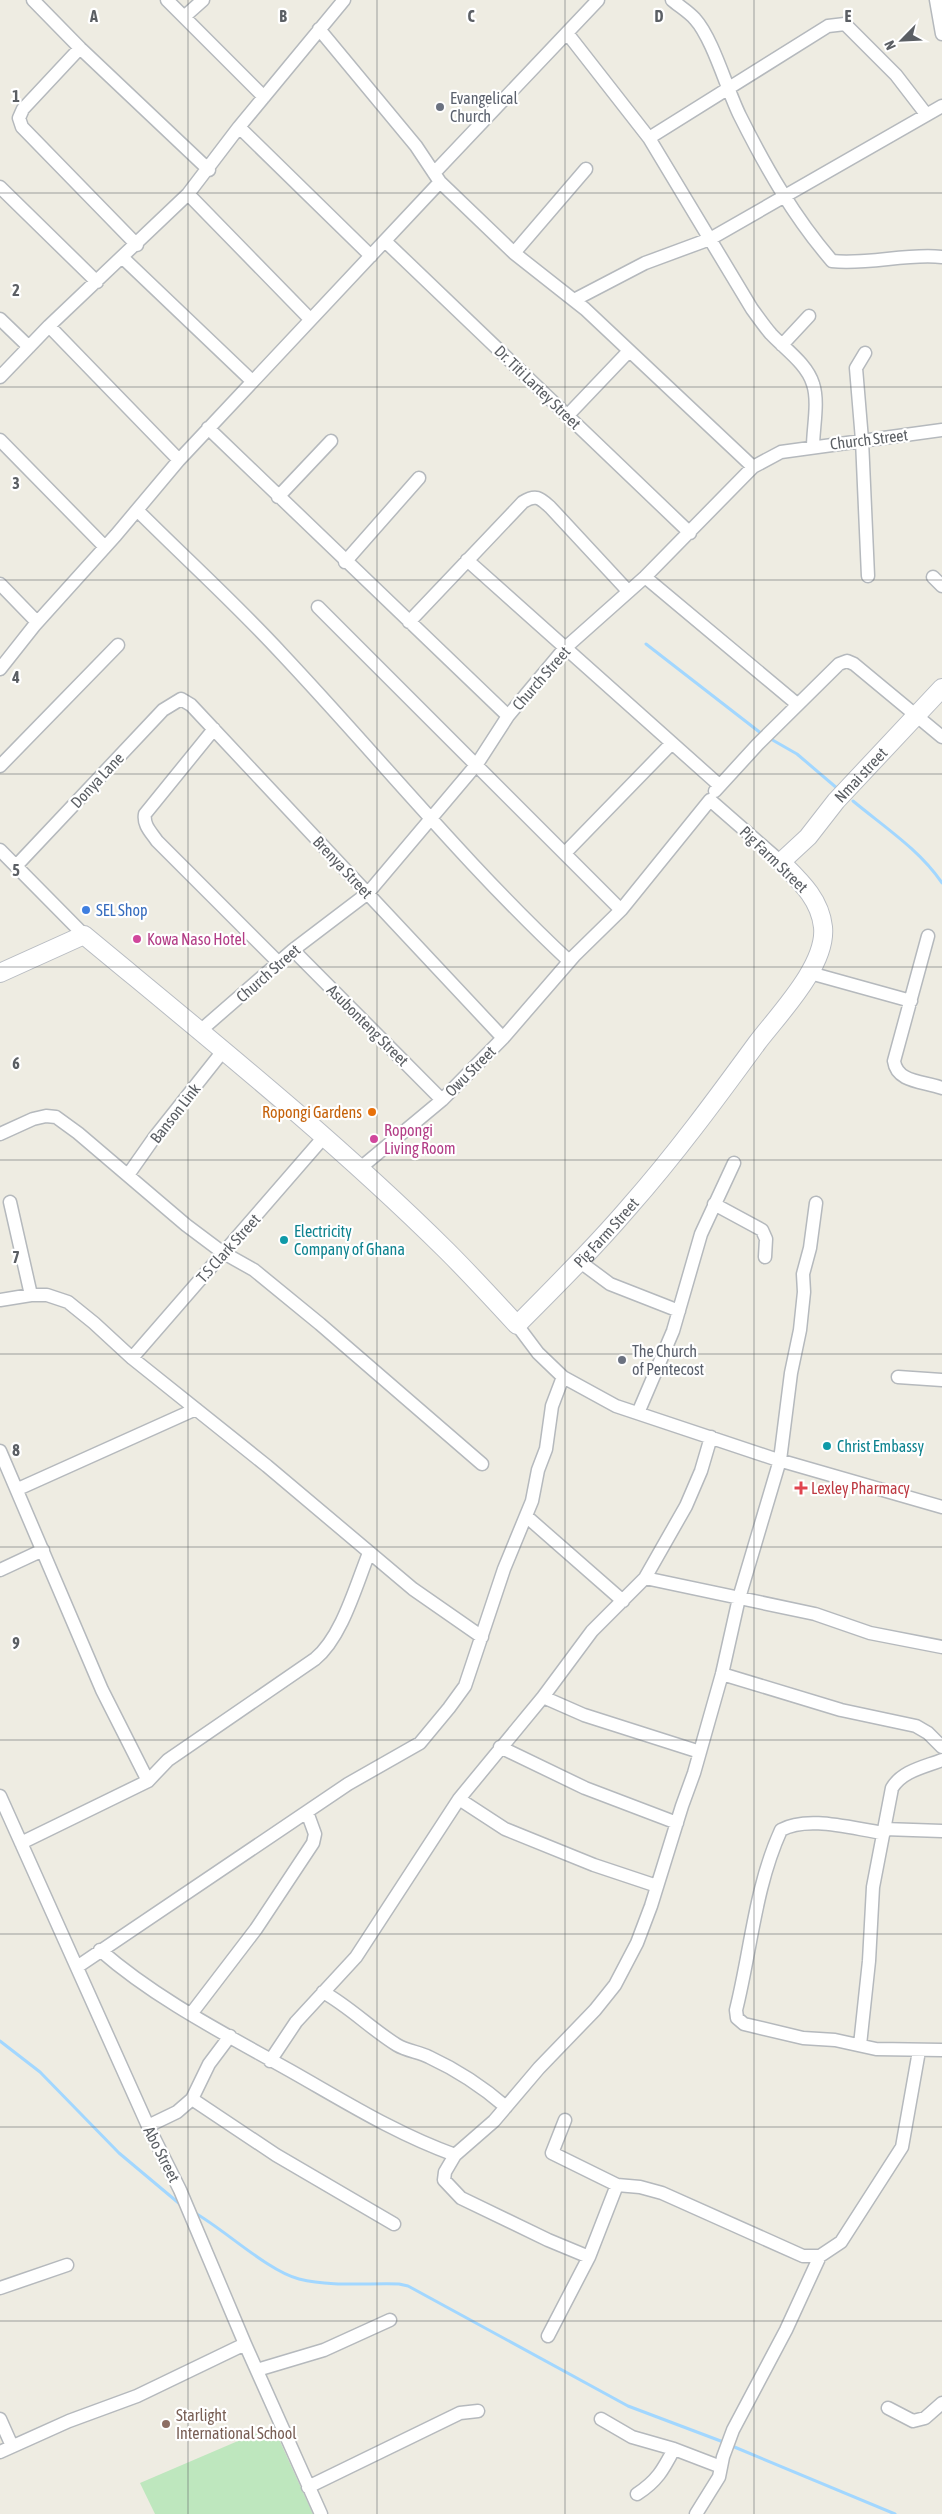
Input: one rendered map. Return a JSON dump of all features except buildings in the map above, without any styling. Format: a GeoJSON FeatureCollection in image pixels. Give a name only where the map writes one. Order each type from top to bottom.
{"type":"FeatureCollection","features":[{"type":"Feature","properties":{"kind":"street"},"geometry":{"type":"LineString","coordinates":[[33,0],[80,48],[209,170]]}},
{"type":"Feature","properties":{"kind":"street"},"geometry":{"type":"LineString","coordinates":[[167,0],[264,97]]}},
{"type":"Feature","properties":{"kind":"street"},"geometry":{"type":"LineString","coordinates":[[184,17],[203,0]]}},
{"type":"Feature","properties":{"kind":"street"},"geometry":{"type":"LineString","coordinates":[[0,377],[49,326],[137,245],[188,194],[209,170],[264,97],[344,0]]}},
{"type":"Feature","properties":{"kind":"street"},"geometry":{"type":"LineString","coordinates":[[0,669],[37,622],[105,547],[179,460],[310,319],[386,242],[437,178],[566,33],[598,0]]}},
{"type":"Feature","properties":{"kind":"street"},"geometry":{"type":"LineString","coordinates":[[672,0],[695,19],[705,33],[727,90],[784,197],[812,237],[832,260],[845,262],[914,256],[942,258]]}},
{"type":"Feature","properties":{"kind":"street"},"geometry":{"type":"LineString","coordinates":[[936,0],[942,34]]}},
{"type":"Feature","properties":{"kind":"street"},"geometry":{"type":"LineString","coordinates":[[650,138],[828,26],[845,24],[896,75],[926,114]]}},
{"type":"Feature","properties":{"kind":"street"},"geometry":{"type":"LineString","coordinates":[[319,29],[416,146],[437,178],[514,253],[574,300],[753,467]]}},
{"type":"Feature","properties":{"kind":"street"},"geometry":{"type":"LineString","coordinates":[[566,33],[650,138],[748,303],[782,345],[796,358],[814,385],[812,447]]}},
{"type":"Feature","properties":{"kind":"street"},"geometry":{"type":"LineString","coordinates":[[80,48],[23,109],[19,118],[22,127],[137,245]]}},
{"type":"Feature","properties":{"kind":"street"},"geometry":{"type":"LineString","coordinates":[[574,300],[645,263],[710,239],[942,106]]}},
{"type":"Feature","properties":{"kind":"street"},"geometry":{"type":"LineString","coordinates":[[240,127],[371,256]]}},
{"type":"Feature","properties":{"kind":"street"},"geometry":{"type":"LineString","coordinates":[[514,253],[586,169]]}},
{"type":"Feature","properties":{"kind":"street"},"geometry":{"type":"LineString","coordinates":[[0,187],[97,282]]}},
{"type":"Feature","properties":{"kind":"street"},"geometry":{"type":"LineString","coordinates":[[188,194],[310,319]]}},
{"type":"Feature","properties":{"kind":"street","name":"Dr. Titi Lartey Street"},"geometry":{"type":"LineString","coordinates":[[386,242],[690,533]]}},
{"type":"Feature","properties":{"kind":"street"},"geometry":{"type":"LineString","coordinates":[[123,258],[252,381]]}},
{"type":"Feature","properties":{"kind":"street"},"geometry":{"type":"LineString","coordinates":[[782,345],[809,316]]}},
{"type":"Feature","properties":{"kind":"street"},"geometry":{"type":"LineString","coordinates":[[0,320],[29,347]]}},
{"type":"Feature","properties":{"kind":"street"},"geometry":{"type":"LineString","coordinates":[[49,326],[179,460]]}},
{"type":"Feature","properties":{"kind":"street"},"geometry":{"type":"LineString","coordinates":[[568,415],[629,351]]}},
{"type":"Feature","properties":{"kind":"street"},"geometry":{"type":"LineString","coordinates":[[865,353],[856,368],[862,440],[868,576]]}},
{"type":"Feature","properties":{"kind":"street"},"geometry":{"type":"LineString","coordinates":[[208,428],[508,716]]}},
{"type":"Feature","properties":{"kind":"street","name":"Church Street"},"geometry":{"type":"LineString","coordinates":[[200,1032],[293,950],[368,893],[429,818],[477,764],[508,716],[564,649],[645,577],[753,467],[781,452],[942,430]]}},
{"type":"Feature","properties":{"kind":"street"},"geometry":{"type":"LineString","coordinates":[[0,440],[105,547]]}},
{"type":"Feature","properties":{"kind":"street"},"geometry":{"type":"LineString","coordinates":[[278,497],[331,441]]}},
{"type":"Feature","properties":{"kind":"street"},"geometry":{"type":"LineString","coordinates":[[346,562],[419,478]]}},
{"type":"Feature","properties":{"kind":"street"},"geometry":{"type":"LineString","coordinates":[[408,622],[523,502],[532,496],[539,497],[628,591]]}},
{"type":"Feature","properties":{"kind":"street"},"geometry":{"type":"LineString","coordinates":[[137,510],[282,653],[429,818],[569,961],[621,910],[710,800],[719,785],[797,704],[839,664],[847,661],[854,664],[942,737]]}},
{"type":"Feature","properties":{"kind":"street"},"geometry":{"type":"LineString","coordinates":[[467,560],[564,649],[719,785]]}},
{"type":"Feature","properties":{"kind":"street"},"geometry":{"type":"LineString","coordinates":[[645,577],[797,704]]}},
{"type":"Feature","properties":{"kind":"street"},"geometry":{"type":"LineString","coordinates":[[0,584],[37,622]]}},
{"type":"Feature","properties":{"kind":"street"},"geometry":{"type":"LineString","coordinates":[[318,607],[621,910]]}},
{"type":"Feature","properties":{"kind":"street"},"geometry":{"type":"LineString","coordinates":[[0,766],[118,645]]}},
{"type":"Feature","properties":{"kind":"street","name":"Nmai street"},"geometry":{"type":"LineString","coordinates":[[782,862],[808,837],[836,801],[942,688]]}},
{"type":"Feature","properties":{"kind":"street","name":"Brenya Street"},"geometry":{"type":"LineString","coordinates":[[181,699],[191,705],[503,1038]]}},
{"type":"Feature","properties":{"kind":"street","name":"Donya Lane"},"geometry":{"type":"LineString","coordinates":[[17,866],[162,710],[181,699]]}},
{"type":"Feature","properties":{"kind":"street"},"geometry":{"type":"LineString","coordinates":[[214,730],[145,814],[144,820],[157,840],[279,963]]}},
{"type":"Feature","properties":{"kind":"street"},"geometry":{"type":"LineString","coordinates":[[565,853],[672,743]]}},
{"type":"Feature","properties":{"kind":"street","name":"Pig Farm Street"},"geometry":{"type":"LineString","coordinates":[[517,1325],[629,1208],[678,1147],[810,973],[821,947],[823,928],[818,907],[807,887],[782,862],[710,800]]}},
{"type":"Feature","properties":{"kind":"street"},"geometry":{"type":"LineString","coordinates":[[0,850],[84,935],[323,1138],[446,1251],[517,1325],[538,1353],[563,1378],[616,1406],[638,1414],[780,1460],[942,1507]]}},
{"type":"Feature","properties":{"kind":"street"},"geometry":{"type":"LineString","coordinates":[[0,973],[84,935]]}},
{"type":"Feature","properties":{"kind":"street"},"geometry":{"type":"LineString","coordinates":[[928,936],[894,1061],[895,1071],[901,1077],[942,1088]]}},
{"type":"Feature","properties":{"kind":"street","name":"Asubonteng Street"},"geometry":{"type":"LineString","coordinates":[[293,950],[442,1100]]}},
{"type":"Feature","properties":{"kind":"street","name":"Owu Street"},"geometry":{"type":"LineString","coordinates":[[358,1169],[442,1100],[503,1038],[569,961]]}},
{"type":"Feature","properties":{"kind":"street"},"geometry":{"type":"LineString","coordinates":[[810,973],[911,1000]]}},
{"type":"Feature","properties":{"kind":"street","name":"Banson Link"},"geometry":{"type":"LineString","coordinates":[[128,1175],[154,1138],[223,1052]]}},
{"type":"Feature","properties":{"kind":"street"},"geometry":{"type":"LineString","coordinates":[[0,1134],[33,1119],[46,1116],[56,1117],[222,1252],[254,1270],[320,1324],[482,1464]]}},
{"type":"Feature","properties":{"kind":"street","name":"T.S Clark Street"},"geometry":{"type":"LineString","coordinates":[[132,1358],[222,1252],[323,1138]]}},
{"type":"Feature","properties":{"kind":"street"},"geometry":{"type":"LineString","coordinates":[[638,1414],[673,1330],[689,1272],[714,1204],[734,1163]]}},
{"type":"Feature","properties":{"kind":"street"},"geometry":{"type":"LineString","coordinates":[[10,1202],[31,1295]]}},
{"type":"Feature","properties":{"kind":"street"},"geometry":{"type":"LineString","coordinates":[[589,2257],[548,2240],[461,2198],[444,2180],[445,2172],[455,2155],[506,2107],[615,1984],[636,1943],[657,1886],[700,1752],[722,1674],[740,1598],[780,1460],[787,1400],[800,1330],[804,1292],[803,1274],[810,1248],[816,1203]]}},
{"type":"Feature","properties":{"kind":"street"},"geometry":{"type":"LineString","coordinates":[[714,1204],[762,1230],[766,1240],[765,1257]]}},
{"type":"Feature","properties":{"kind":"street"},"geometry":{"type":"LineString","coordinates":[[579,1261],[610,1284],[679,1311]]}},
{"type":"Feature","properties":{"kind":"street"},"geometry":{"type":"LineString","coordinates":[[0,1300],[31,1295],[48,1295],[68,1302],[132,1358],[267,1466],[413,1589],[482,1637]]}},
{"type":"Feature","properties":{"kind":"street"},"geometry":{"type":"LineString","coordinates":[[898,1377],[942,1380]]}},
{"type":"Feature","properties":{"kind":"street"},"geometry":{"type":"LineString","coordinates":[[77,1967],[348,1784],[420,1743],[465,1686],[504,1569],[526,1516],[546,1449],[552,1406],[563,1378]]}},
{"type":"Feature","properties":{"kind":"street"},"geometry":{"type":"LineString","coordinates":[[18,1489],[196,1410]]}},
{"type":"Feature","properties":{"kind":"street"},"geometry":{"type":"LineString","coordinates":[[270,2061],[296,2022],[356,1957],[459,1799],[543,1697],[592,1631],[645,1578],[686,1506],[701,1471],[711,1437]]}},
{"type":"Feature","properties":{"kind":"street"},"geometry":{"type":"LineString","coordinates":[[0,1452],[18,1489],[102,1690],[148,1781]]}},
{"type":"Feature","properties":{"kind":"street"},"geometry":{"type":"LineString","coordinates":[[526,1516],[623,1601]]}},
{"type":"Feature","properties":{"kind":"street"},"geometry":{"type":"LineString","coordinates":[[0,1570],[42,1550]]}},
{"type":"Feature","properties":{"kind":"street"},"geometry":{"type":"LineString","coordinates":[[21,1843],[148,1781],[168,1760],[323,1653],[336,1632],[369,1553]]}},
{"type":"Feature","properties":{"kind":"street"},"geometry":{"type":"LineString","coordinates":[[645,1578],[815,1614],[870,1633],[942,1647]]}},
{"type":"Feature","properties":{"kind":"street"},"geometry":{"type":"LineString","coordinates":[[722,1674],[841,1710],[916,1726],[928,1733],[942,1748]]}},
{"type":"Feature","properties":{"kind":"street"},"geometry":{"type":"LineString","coordinates":[[543,1697],[584,1715],[700,1752]]}},
{"type":"Feature","properties":{"kind":"street"},"geometry":{"type":"LineString","coordinates":[[500,1747],[585,1788],[677,1823]]}},
{"type":"Feature","properties":{"kind":"street"},"geometry":{"type":"LineString","coordinates":[[860,2045],[869,1961],[873,1887],[892,1788],[896,1781],[905,1774],[942,1760]]}},
{"type":"Feature","properties":{"kind":"street"},"geometry":{"type":"LineString","coordinates":[[459,1799],[486,1818],[520,1836],[594,1865],[657,1886]]}},
{"type":"Feature","properties":{"kind":"street","name":"Abo Street"},"geometry":{"type":"LineString","coordinates":[[1,1801],[148,2126],[180,2190],[245,2344],[321,2514]]}},
{"type":"Feature","properties":{"kind":"street"},"geometry":{"type":"LineString","coordinates":[[191,2014],[256,1929],[313,1843],[315,1834],[306,1812]]}},
{"type":"Feature","properties":{"kind":"street"},"geometry":{"type":"LineString","coordinates":[[942,1831],[884,1831],[814,1822],[790,1825],[781,1830],[768,1864],[755,1911],[736,2010],[738,2018],[744,2024],[776,2032],[876,2049],[942,2050]]}},
{"type":"Feature","properties":{"kind":"street"},"geometry":{"type":"LineString","coordinates":[[100,1950],[117,1965],[191,2014],[270,2061],[384,2124],[455,2155]]}},
{"type":"Feature","properties":{"kind":"street"},"geometry":{"type":"LineString","coordinates":[[323,1992],[345,2004],[366,2024],[398,2046],[429,2057],[459,2073],[506,2107]]}},
{"type":"Feature","properties":{"kind":"street"},"geometry":{"type":"LineString","coordinates":[[148,2126],[177,2112],[192,2100],[209,2064],[230,2036]]}},
{"type":"Feature","properties":{"kind":"street"},"geometry":{"type":"LineString","coordinates":[[696,2514],[719,2476],[733,2430],[786,2330],[820,2256],[841,2242],[902,2147],[919,2051]]}},
{"type":"Feature","properties":{"kind":"street"},"geometry":{"type":"LineString","coordinates":[[192,2100],[276,2155],[394,2224]]}},
{"type":"Feature","properties":{"kind":"street"},"geometry":{"type":"LineString","coordinates":[[565,2120],[552,2153],[617,2185],[640,2187],[662,2193],[803,2256],[820,2256]]}},
{"type":"Feature","properties":{"kind":"street"},"geometry":{"type":"LineString","coordinates":[[548,2336],[589,2257],[617,2185]]}},
{"type":"Feature","properties":{"kind":"street"},"geometry":{"type":"LineString","coordinates":[[0,2288],[66,2265]]}},
{"type":"Feature","properties":{"kind":"street"},"geometry":{"type":"LineString","coordinates":[[257,2370],[324,2350],[390,2320]]}},
{"type":"Feature","properties":{"kind":"street"},"geometry":{"type":"LineString","coordinates":[[0,2452],[137,2396],[245,2344]]}},
{"type":"Feature","properties":{"kind":"street"},"geometry":{"type":"LineString","coordinates":[[888,2408],[913,2421],[926,2418],[942,2402]]}},
{"type":"Feature","properties":{"kind":"street"},"geometry":{"type":"LineString","coordinates":[[308,2487],[460,2412],[478,2411]]}},
{"type":"Feature","properties":{"kind":"street"},"geometry":{"type":"LineString","coordinates":[[0,2419],[12,2446]]}},
{"type":"Feature","properties":{"kind":"street"},"geometry":{"type":"LineString","coordinates":[[601,2419],[632,2437],[722,2462]]}},
{"type":"Feature","properties":{"kind":"street"},"geometry":{"type":"LineString","coordinates":[[637,2494],[653,2484],[661,2474],[674,2449]]}},
{"type":"Feature","properties":{"kind":"green space"},"geometry":{"type":"Polygon","coordinates":[[[273,2426],[313,2514],[155,2514],[140,2483],[273,2426]]]}},
{"type":"Feature","properties":{"kind":"waterway"},"geometry":{"type":"LineString","coordinates":[[646,644],[762,734]]}},
{"type":"Feature","properties":{"kind":"waterway"},"geometry":{"type":"LineString","coordinates":[[769,738],[797,754],[838,789]]}},
{"type":"Feature","properties":{"kind":"waterway"},"geometry":{"type":"LineString","coordinates":[[853,801],[912,849],[942,883]]}},
{"type":"Feature","properties":{"kind":"waterway"},"geometry":{"type":"LineString","coordinates":[[0,2041],[40,2072],[119,2153],[181,2205]]}},
{"type":"Feature","properties":{"kind":"waterway"},"geometry":{"type":"LineString","coordinates":[[195,2213],[260,2259],[287,2275],[324,2283],[399,2284],[408,2286],[628,2406],[726,2443]]}},
{"type":"Feature","properties":{"kind":"waterway"},"geometry":{"type":"LineString","coordinates":[[732,2446],[895,2514]]}},
{"type":"Feature","properties":{"kind":"place","name":"Evangelical Church"},"geometry":{"type":"Point","coordinates":[440,107]}},
{"type":"Feature","properties":{"kind":"place","name":"SEL Shop"},"geometry":{"type":"Point","coordinates":[86,910]}},
{"type":"Feature","properties":{"kind":"place","name":"Kowa Naso Hotel"},"geometry":{"type":"Point","coordinates":[137,939]}},
{"type":"Feature","properties":{"kind":"place","name":"Ropongi Gardens"},"geometry":{"type":"Point","coordinates":[372,1112]}},
{"type":"Feature","properties":{"kind":"place","name":"Ropongi Living Room"},"geometry":{"type":"Point","coordinates":[374,1139]}},
{"type":"Feature","properties":{"kind":"place","name":"Electricity Company of Ghana"},"geometry":{"type":"Point","coordinates":[284,1240]}},
{"type":"Feature","properties":{"kind":"place","name":"The Church of Pentecost"},"geometry":{"type":"Point","coordinates":[622,1360]}},
{"type":"Feature","properties":{"kind":"place","name":"Christ Embassy"},"geometry":{"type":"Point","coordinates":[827,1446]}},
{"type":"Feature","properties":{"kind":"place","name":"Lexley Pharmacy"},"geometry":{"type":"Point","coordinates":[801,1488]}},
{"type":"Feature","properties":{"kind":"place","name":"Starlight International School"},"geometry":{"type":"Point","coordinates":[166,2424]}}]}
